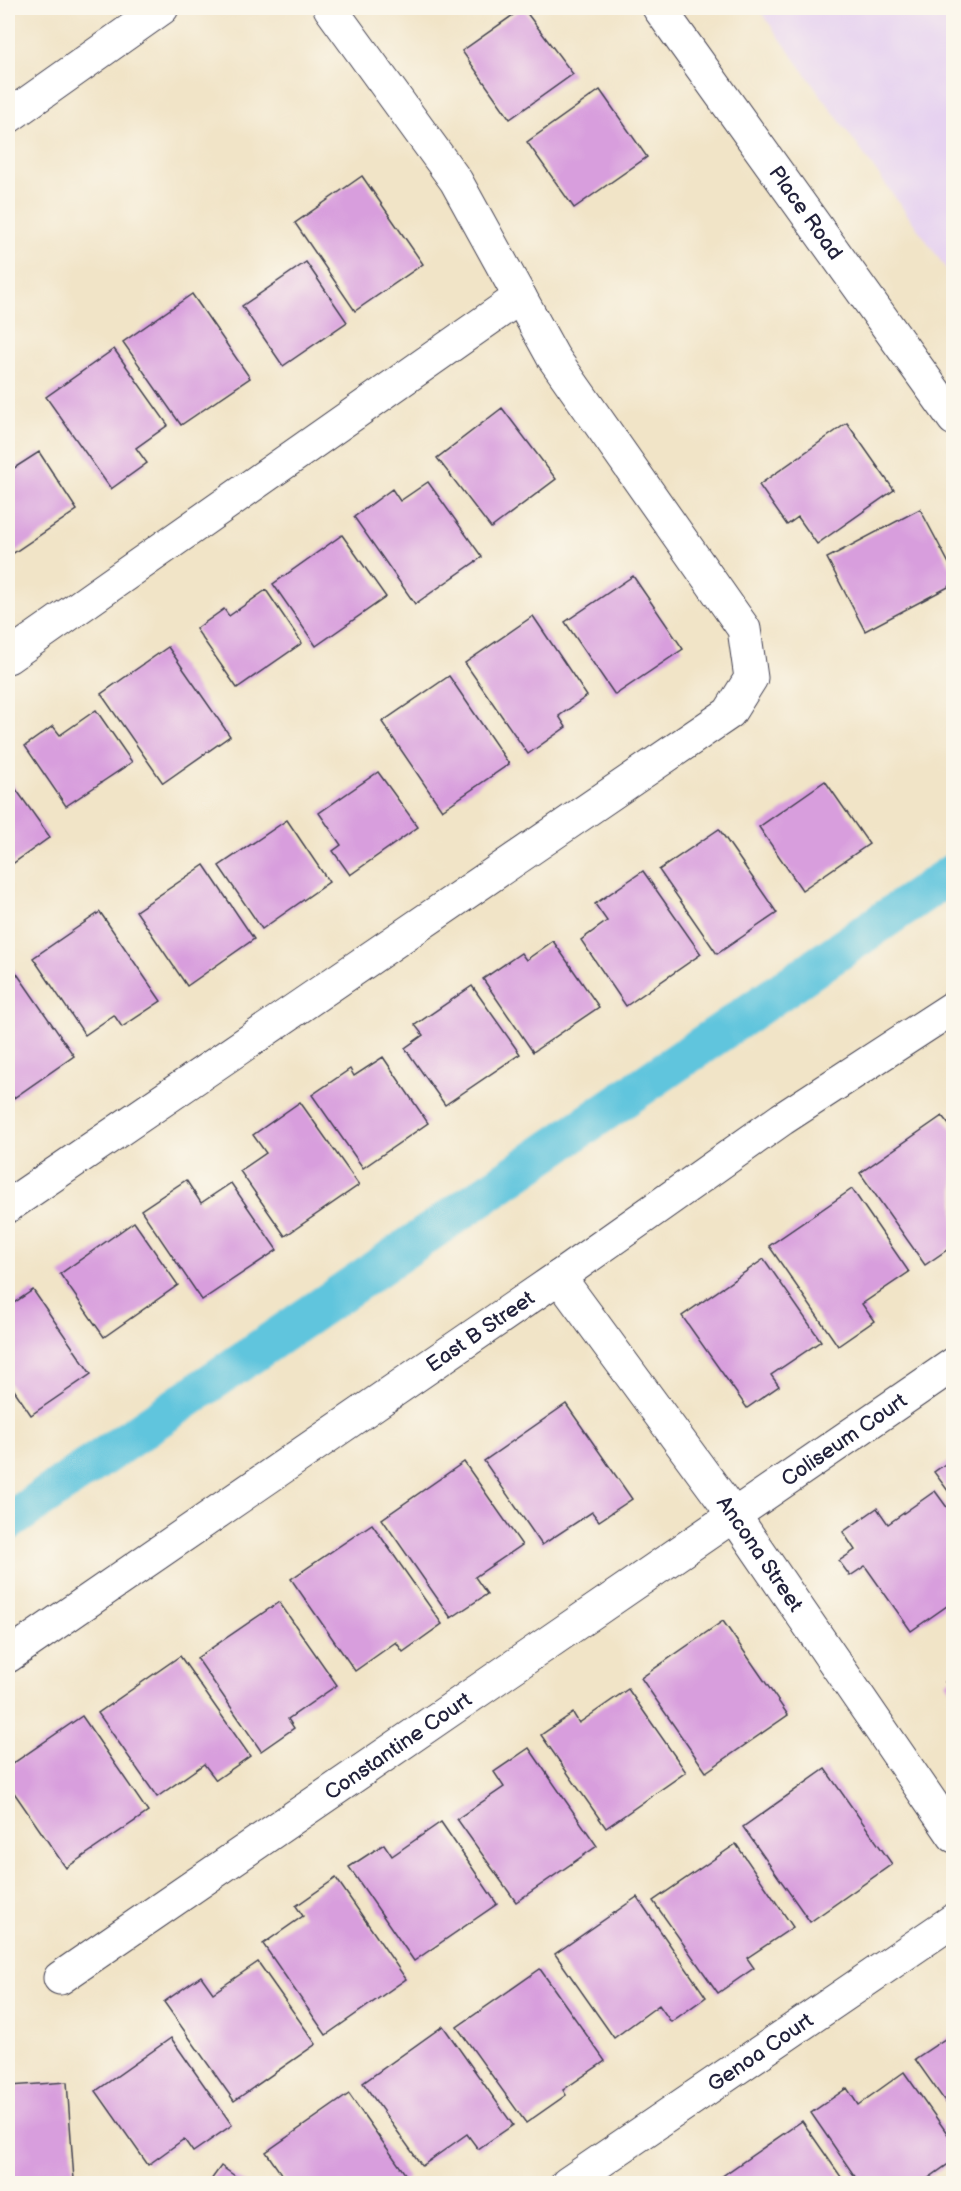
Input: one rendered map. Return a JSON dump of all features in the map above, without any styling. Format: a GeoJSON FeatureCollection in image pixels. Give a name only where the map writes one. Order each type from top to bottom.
{"type":"FeatureCollection","features":[{"type":"Feature","properties":{"kind":"street"},"geometry":{"type":"LineString","coordinates":[[8,117],[162,8]]}},
{"type":"Feature","properties":{"kind":"street"},"geometry":{"type":"LineString","coordinates":[[8,1206],[729,713],[751,678],[744,629],[553,357],[456,181],[330,8]]}},
{"type":"Feature","properties":{"kind":"street","name":"Place Road"},"geometry":{"type":"LineString","coordinates":[[658,8],[954,419]]}},
{"type":"Feature","properties":{"kind":"street"},"geometry":{"type":"LineString","coordinates":[[8,657],[520,297]]}},
{"type":"Feature","properties":{"kind":"street","name":"East B Street"},"geometry":{"type":"LineString","coordinates":[[8,1656],[559,1277],[782,1119],[954,1007]]}},
{"type":"Feature","properties":{"kind":"street","name":"Ancona Street"},"geometry":{"type":"LineString","coordinates":[[559,1277],[733,1514],[954,1836]]}},
{"type":"Feature","properties":{"kind":"street","name":"Coliseum Court"},"geometry":{"type":"LineString","coordinates":[[733,1514],[954,1364]]}},
{"type":"Feature","properties":{"kind":"street","name":"Constantine Court"},"geometry":{"type":"LineString","coordinates":[[60,1978],[733,1514]]}},
{"type":"Feature","properties":{"kind":"street","name":"Genoa Court"},"geometry":{"type":"LineString","coordinates":[[567,2184],[954,1920]]}},
{"type":"Feature","properties":{"kind":"shaded area"},"geometry":{"type":"Polygon","coordinates":[[[758,8],[953,8],[953,280],[938,257],[758,8]]]}},
{"type":"Feature","properties":{"kind":"building"},"geometry":{"type":"Polygon","coordinates":[[[523,8],[573,74],[510,119],[462,51],[523,8]]]}},
{"type":"Feature","properties":{"kind":"building"},"geometry":{"type":"Polygon","coordinates":[[[600,90],[647,157],[574,208],[527,142],[600,90]]]}},
{"type":"Feature","properties":{"kind":"building"},"geometry":{"type":"Polygon","coordinates":[[[362,176],[423,264],[355,311],[295,223],[362,176]]]}},
{"type":"Feature","properties":{"kind":"building"},"geometry":{"type":"Polygon","coordinates":[[[306,262],[347,322],[283,366],[242,306],[306,262]]]}},
{"type":"Feature","properties":{"kind":"building"},"geometry":{"type":"Polygon","coordinates":[[[192,294],[250,378],[181,425],[123,342],[192,294]]]}},
{"type":"Feature","properties":{"kind":"building"},"geometry":{"type":"Polygon","coordinates":[[[114,349],[168,425],[136,448],[147,463],[111,489],[46,397],[114,349]]]}},
{"type":"Feature","properties":{"kind":"building"},"geometry":{"type":"Polygon","coordinates":[[[502,408],[556,479],[491,528],[437,458],[502,408]]]}},
{"type":"Feature","properties":{"kind":"building"},"geometry":{"type":"Polygon","coordinates":[[[847,423],[894,490],[817,544],[798,517],[787,525],[759,485],[847,423]]]}},
{"type":"Feature","properties":{"kind":"building"},"geometry":{"type":"Polygon","coordinates":[[[39,452],[77,510],[9,556],[8,472],[39,452]]]}},
{"type":"Feature","properties":{"kind":"building"},"geometry":{"type":"Polygon","coordinates":[[[428,482],[482,557],[415,604],[354,517],[392,489],[400,501],[428,482]]]}},
{"type":"Feature","properties":{"kind":"building"},"geometry":{"type":"Polygon","coordinates":[[[920,509],[954,573],[954,584],[865,631],[827,558],[920,509]]]}},
{"type":"Feature","properties":{"kind":"building"},"geometry":{"type":"Polygon","coordinates":[[[342,535],[386,597],[316,646],[273,584],[342,535]]]}},
{"type":"Feature","properties":{"kind":"building"},"geometry":{"type":"Polygon","coordinates":[[[633,576],[683,649],[615,695],[565,622],[633,576]]]}},
{"type":"Feature","properties":{"kind":"building"},"geometry":{"type":"Polygon","coordinates":[[[266,590],[302,643],[237,688],[196,629],[224,609],[229,616],[266,590]]]}},
{"type":"Feature","properties":{"kind":"building"},"geometry":{"type":"Polygon","coordinates":[[[533,616],[587,696],[559,716],[566,727],[528,754],[465,663],[533,616]]]}},
{"type":"Feature","properties":{"kind":"building"},"geometry":{"type":"Polygon","coordinates":[[[168,647],[230,736],[163,783],[101,694],[168,647]]]}},
{"type":"Feature","properties":{"kind":"building"},"geometry":{"type":"Polygon","coordinates":[[[449,676],[509,764],[442,810],[382,722],[449,676]]]}},
{"type":"Feature","properties":{"kind":"building"},"geometry":{"type":"Polygon","coordinates":[[[96,710],[132,762],[66,806],[25,746],[53,726],[60,735],[96,710]]]}},
{"type":"Feature","properties":{"kind":"building"},"geometry":{"type":"Polygon","coordinates":[[[378,772],[418,827],[350,875],[333,851],[341,845],[319,813],[378,772]]]}},
{"type":"Feature","properties":{"kind":"building"},"geometry":{"type":"Polygon","coordinates":[[[8,778],[50,837],[8,867],[8,778]]]}},
{"type":"Feature","properties":{"kind":"building"},"geometry":{"type":"Polygon","coordinates":[[[825,781],[869,844],[802,890],[759,827],[825,781]]]}},
{"type":"Feature","properties":{"kind":"building"},"geometry":{"type":"Polygon","coordinates":[[[287,820],[329,882],[262,929],[219,866],[287,820]]]}},
{"type":"Feature","properties":{"kind":"building"},"geometry":{"type":"Polygon","coordinates":[[[719,829],[777,913],[717,954],[659,870],[719,829]]]}},
{"type":"Feature","properties":{"kind":"building"},"geometry":{"type":"Polygon","coordinates":[[[204,865],[254,939],[187,986],[136,911],[204,865]]]}},
{"type":"Feature","properties":{"kind":"building"},"geometry":{"type":"Polygon","coordinates":[[[643,871],[701,954],[626,1006],[581,940],[607,921],[595,904],[643,871]]]}},
{"type":"Feature","properties":{"kind":"building"},"geometry":{"type":"Polygon","coordinates":[[[100,912],[161,1001],[122,1027],[114,1015],[85,1035],[33,958],[100,912]]]}},
{"type":"Feature","properties":{"kind":"building"},"geometry":{"type":"Polygon","coordinates":[[[553,941],[599,1007],[533,1052],[483,979],[521,953],[526,960],[553,941]]]}},
{"type":"Feature","properties":{"kind":"building"},"geometry":{"type":"Polygon","coordinates":[[[13,968],[74,1056],[8,1102],[8,972],[13,968]]]}},
{"type":"Feature","properties":{"kind":"building"},"geometry":{"type":"Polygon","coordinates":[[[472,986],[520,1054],[445,1105],[405,1048],[423,1035],[415,1025],[472,986]]]}},
{"type":"Feature","properties":{"kind":"building"},"geometry":{"type":"Polygon","coordinates":[[[383,1057],[428,1123],[363,1168],[312,1095],[350,1069],[354,1076],[383,1057]]]}},
{"type":"Feature","properties":{"kind":"building"},"geometry":{"type":"Polygon","coordinates":[[[300,1102],[359,1185],[285,1236],[240,1171],[266,1153],[253,1135],[300,1102]]]}},
{"type":"Feature","properties":{"kind":"building"},"geometry":{"type":"Polygon","coordinates":[[[942,1116],[954,1131],[954,1245],[925,1265],[860,1173],[942,1116]]]}},
{"type":"Feature","properties":{"kind":"building"},"geometry":{"type":"Polygon","coordinates":[[[186,1180],[201,1203],[231,1183],[277,1250],[202,1300],[141,1210],[186,1180]]]}},
{"type":"Feature","properties":{"kind":"building"},"geometry":{"type":"Polygon","coordinates":[[[852,1189],[909,1272],[862,1304],[874,1321],[838,1346],[769,1246],[852,1189]]]}},
{"type":"Feature","properties":{"kind":"building"},"geometry":{"type":"Polygon","coordinates":[[[134,1222],[178,1285],[104,1337],[60,1274],[134,1222]]]}},
{"type":"Feature","properties":{"kind":"building"},"geometry":{"type":"Polygon","coordinates":[[[764,1259],[821,1341],[771,1375],[779,1386],[747,1408],[682,1316],[764,1259]]]}},
{"type":"Feature","properties":{"kind":"building"},"geometry":{"type":"Polygon","coordinates":[[[33,1290],[91,1374],[31,1415],[8,1381],[8,1307],[33,1290]]]}},
{"type":"Feature","properties":{"kind":"building"},"geometry":{"type":"Polygon","coordinates":[[[566,1404],[632,1499],[599,1521],[592,1512],[542,1545],[484,1461],[566,1404]]]}},
{"type":"Feature","properties":{"kind":"building"},"geometry":{"type":"Polygon","coordinates":[[[954,1458],[954,1499],[934,1472],[954,1458]]]}},
{"type":"Feature","properties":{"kind":"building"},"geometry":{"type":"Polygon","coordinates":[[[464,1462],[522,1545],[475,1577],[487,1594],[451,1618],[382,1519],[464,1462]]]}},
{"type":"Feature","properties":{"kind":"building"},"geometry":{"type":"Polygon","coordinates":[[[935,1491],[954,1517],[954,1601],[911,1631],[865,1566],[850,1576],[839,1561],[855,1550],[843,1532],[877,1508],[888,1524],[935,1491]]]}},
{"type":"Feature","properties":{"kind":"building"},"geometry":{"type":"Polygon","coordinates":[[[372,1524],[442,1624],[403,1652],[396,1642],[355,1671],[291,1579],[372,1524]]]}},
{"type":"Feature","properties":{"kind":"building"},"geometry":{"type":"Polygon","coordinates":[[[279,1602],[337,1685],[288,1719],[294,1728],[261,1751],[197,1658],[279,1602]]]}},
{"type":"Feature","properties":{"kind":"building"},"geometry":{"type":"Polygon","coordinates":[[[723,1621],[788,1715],[706,1772],[641,1678],[723,1621]]]}},
{"type":"Feature","properties":{"kind":"building"},"geometry":{"type":"Polygon","coordinates":[[[180,1656],[250,1756],[216,1780],[204,1764],[157,1797],[98,1713],[180,1656]]]}},
{"type":"Feature","properties":{"kind":"building"},"geometry":{"type":"Polygon","coordinates":[[[954,1677],[954,1694],[945,1682],[954,1677]]]}},
{"type":"Feature","properties":{"kind":"building"},"geometry":{"type":"Polygon","coordinates":[[[628,1689],[686,1772],[606,1828],[541,1735],[573,1713],[579,1723],[628,1689]]]}},
{"type":"Feature","properties":{"kind":"building"},"geometry":{"type":"Polygon","coordinates":[[[82,1716],[148,1812],[66,1868],[8,1784],[8,1767],[82,1716]]]}},
{"type":"Feature","properties":{"kind":"building"},"geometry":{"type":"Polygon","coordinates":[[[529,1748],[597,1846],[516,1902],[457,1819],[504,1787],[494,1772],[529,1748]]]}},
{"type":"Feature","properties":{"kind":"building"},"geometry":{"type":"Polygon","coordinates":[[[825,1769],[892,1864],[810,1922],[743,1827],[825,1769]]]}},
{"type":"Feature","properties":{"kind":"building"},"geometry":{"type":"Polygon","coordinates":[[[441,1822],[497,1904],[414,1961],[349,1867],[384,1844],[392,1856],[441,1822]]]}},
{"type":"Feature","properties":{"kind":"building"},"geometry":{"type":"Polygon","coordinates":[[[736,1844],[793,1927],[747,1958],[754,1968],[718,1993],[653,1901],[736,1844]]]}},
{"type":"Feature","properties":{"kind":"building"},"geometry":{"type":"Polygon","coordinates":[[[336,1878],[406,1979],[326,2035],[263,1944],[303,1916],[296,1906],[336,1878]]]}},
{"type":"Feature","properties":{"kind":"building"},"geometry":{"type":"Polygon","coordinates":[[[637,1897],[706,1997],[671,2022],[659,2005],[614,2038],[555,1954],[637,1897]]]}},
{"type":"Feature","properties":{"kind":"building"},"geometry":{"type":"Polygon","coordinates":[[[258,1962],[316,2044],[234,2101],[164,2002],[201,1976],[213,1993],[258,1962]]]}},
{"type":"Feature","properties":{"kind":"building"},"geometry":{"type":"Polygon","coordinates":[[[540,1969],[605,2061],[563,2090],[566,2095],[526,2123],[457,2027],[540,1969]]]}},
{"type":"Feature","properties":{"kind":"building"},"geometry":{"type":"Polygon","coordinates":[[[443,2026],[513,2125],[478,2149],[467,2134],[422,2166],[363,2083],[443,2026]]]}},
{"type":"Feature","properties":{"kind":"building"},"geometry":{"type":"Polygon","coordinates":[[[954,2033],[954,2114],[915,2059],[954,2033]]]}},
{"type":"Feature","properties":{"kind":"building"},"geometry":{"type":"Polygon","coordinates":[[[171,2038],[232,2125],[193,2152],[184,2139],[148,2165],[96,2091],[171,2038]]]}},
{"type":"Feature","properties":{"kind":"building"},"geometry":{"type":"Polygon","coordinates":[[[8,2070],[10,2086],[67,2082],[74,2180],[8,2184],[8,2070]]]}},
{"type":"Feature","properties":{"kind":"building"},"geometry":{"type":"Polygon","coordinates":[[[904,2072],[954,2143],[954,2160],[920,2184],[860,2184],[811,2113],[847,2088],[858,2105],[904,2072]]]}},
{"type":"Feature","properties":{"kind":"building"},"geometry":{"type":"Polygon","coordinates":[[[349,2094],[408,2178],[400,2184],[288,2184],[266,2152],[349,2094]]]}},
{"type":"Feature","properties":{"kind":"building"},"geometry":{"type":"Polygon","coordinates":[[[802,2121],[846,2184],[725,2184],[721,2177],[802,2121]]]}},
{"type":"Feature","properties":{"kind":"building"},"geometry":{"type":"Polygon","coordinates":[[[221,2166],[246,2184],[208,2184],[221,2166]]]}},
{"type":"Feature","properties":{"kind":"waterway"},"geometry":{"type":"LineString","coordinates":[[8,1522],[954,872]]}}]}
